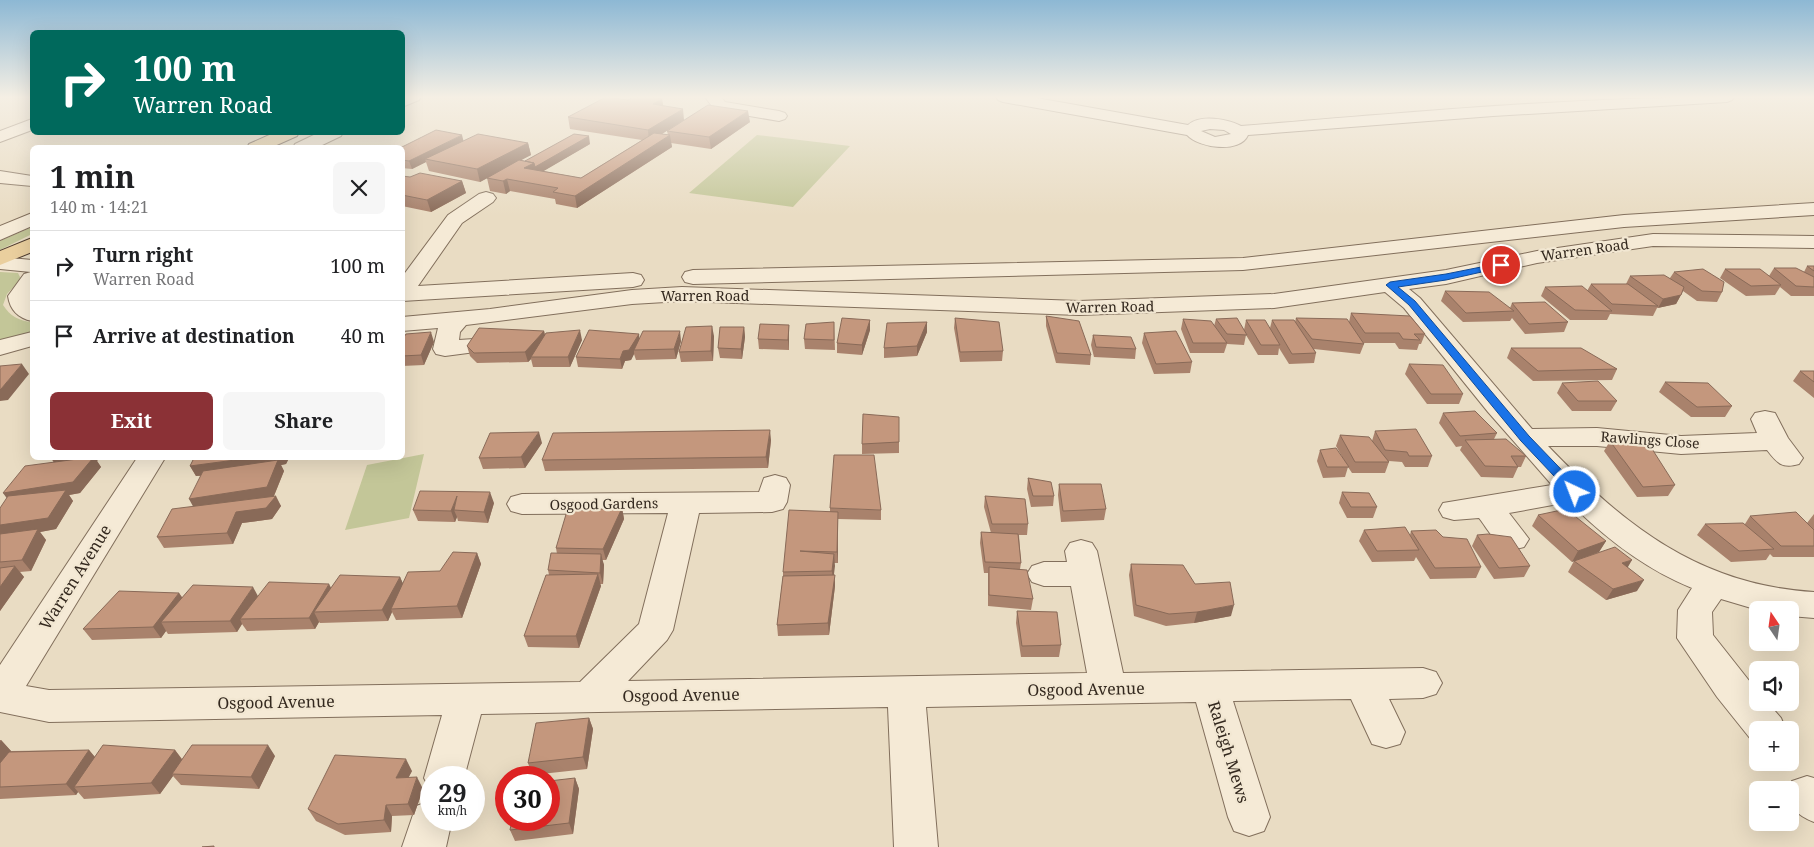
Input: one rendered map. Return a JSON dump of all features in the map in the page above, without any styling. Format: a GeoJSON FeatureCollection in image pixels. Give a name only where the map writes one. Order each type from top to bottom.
{"type":"FeatureCollection","features":[{"type":"Feature","properties":{"kind":"main road"},"geometry":{"type":"LineString","coordinates":[[262,145],[281,137]]}},
{"type":"Feature","properties":{"kind":"main road"},"geometry":{"type":"LineString","coordinates":[[0,261],[30,245]]}},
{"type":"Feature","properties":{"kind":"street"},"geometry":{"type":"LineString","coordinates":[[307,145],[325,137]]}},
{"type":"Feature","properties":{"kind":"street"},"geometry":{"type":"LineString","coordinates":[[1200,137],[1219,142],[1238,139],[1240,137]]}},
{"type":"Feature","properties":{"kind":"street"},"geometry":{"type":"LineString","coordinates":[[406,288],[455,219],[486,198]]}},
{"type":"Feature","properties":{"kind":"street","name":"Warren Road"},"geometry":{"type":"LineString","coordinates":[[406,288],[694,277],[1243,264],[1624,221],[1814,209]]}},
{"type":"Feature","properties":{"kind":"street"},"geometry":{"type":"LineString","coordinates":[[0,234],[30,220]]}},
{"type":"Feature","properties":{"kind":"street","name":"Warren Road"},"geometry":{"type":"LineString","coordinates":[[405,324],[459,319],[632,297],[682,294],[844,298],[1079,308],[1274,301],[1446,277],[1537,257],[1653,240],[1814,242]]}},
{"type":"Feature","properties":{"kind":"street"},"geometry":{"type":"LineString","coordinates":[[0,261],[30,266]]}},
{"type":"Feature","properties":{"kind":"street"},"geometry":{"type":"LineString","coordinates":[[30,282],[19,296],[21,306],[30,313]]}},
{"type":"Feature","properties":{"kind":"street"},"geometry":{"type":"LineString","coordinates":[[1390,285],[1412,303],[1525,438],[1575,492],[1624,533],[1663,560],[1714,583],[1768,600],[1814,605]]}},
{"type":"Feature","properties":{"kind":"street"},"geometry":{"type":"LineString","coordinates":[[459,319],[448,331],[446,348],[474,346]]}},
{"type":"Feature","properties":{"kind":"street"},"geometry":{"type":"LineString","coordinates":[[0,348],[30,340]]}},
{"type":"Feature","properties":{"kind":"street","name":"Rawlings Close"},"geometry":{"type":"LineString","coordinates":[[1525,438],[1597,437],[1681,445],[1776,439]]}},
{"type":"Feature","properties":{"kind":"street","name":"Warren Avenue"},"geometry":{"type":"LineString","coordinates":[[0,696],[150,460]]}},
{"type":"Feature","properties":{"kind":"street","name":"Osgood Gardens"},"geometry":{"type":"LineString","coordinates":[[522,504],[772,502],[774,485]]}},
{"type":"Feature","properties":{"kind":"street"},"geometry":{"type":"LineString","coordinates":[[1454,510],[1487,508],[1575,492]]}},
{"type":"Feature","properties":{"kind":"street"},"geometry":{"type":"LineString","coordinates":[[589,697],[655,630],[686,503]]}},
{"type":"Feature","properties":{"kind":"street"},"geometry":{"type":"LineString","coordinates":[[1487,508],[1513,539]]}},
{"type":"Feature","properties":{"kind":"street"},"geometry":{"type":"LineString","coordinates":[[1044,574],[1083,563],[1108,688]]}},
{"type":"Feature","properties":{"kind":"street"},"geometry":{"type":"LineString","coordinates":[[1714,583],[1695,610],[1695,638],[1730,686],[1759,721]]}},
{"type":"Feature","properties":{"kind":"street","name":"Osgood Avenue"},"geometry":{"type":"LineString","coordinates":[[0,696],[49,706],[1423,683]]}},
{"type":"Feature","properties":{"kind":"street"},"geometry":{"type":"LineString","coordinates":[[1363,684],[1386,732]]}},
{"type":"Feature","properties":{"kind":"street","name":"Raleigh Mews"},"geometry":{"type":"LineString","coordinates":[[1210,687],[1249,817]]}},
{"type":"Feature","properties":{"kind":"street"},"geometry":{"type":"LineString","coordinates":[[906,692],[916,847]]}},
{"type":"Feature","properties":{"kind":"street"},"geometry":{"type":"LineString","coordinates":[[447,766],[466,698]]}},
{"type":"Feature","properties":{"kind":"street"},"geometry":{"type":"LineString","coordinates":[[424,847],[428,831]]}},
{"type":"Feature","properties":{"kind":"green space"},"geometry":{"type":"Polygon","coordinates":[[[755,137],[850,146],[793,207],[689,193],[755,137]]]}},
{"type":"Feature","properties":{"kind":"green space"},"geometry":{"type":"Polygon","coordinates":[[[30,228],[30,235],[0,250],[0,241],[30,228]]]}},
{"type":"Feature","properties":{"kind":"green space"},"geometry":{"type":"Polygon","coordinates":[[[0,272],[18,273],[21,279],[7,294],[3,305],[15,317],[30,322],[30,334],[0,342],[0,272]]]}},
{"type":"Feature","properties":{"kind":"green space"},"geometry":{"type":"Polygon","coordinates":[[[424,454],[409,518],[345,530],[367,465],[393,460],[405,460],[405,458],[424,454]]]}},
{"type":"Feature","properties":{"kind":"building"},"geometry":{"type":"Polygon","coordinates":[[[423,137],[459,137],[409,161],[405,160],[405,146],[423,137]]]}},
{"type":"Feature","properties":{"kind":"building"},"geometry":{"type":"Polygon","coordinates":[[[473,137],[492,137],[528,143],[477,169],[425,159],[473,137]]]}},
{"type":"Feature","properties":{"kind":"building"},"geometry":{"type":"Polygon","coordinates":[[[569,137],[588,137],[535,167],[534,163],[525,161],[569,137]]]}},
{"type":"Feature","properties":{"kind":"building"},"geometry":{"type":"Polygon","coordinates":[[[648,137],[668,137],[575,196],[553,192],[558,188],[507,179],[503,181],[487,178],[519,160],[534,163],[524,168],[581,178],[648,137]]]}},
{"type":"Feature","properties":{"kind":"building"},"geometry":{"type":"Polygon","coordinates":[[[420,173],[462,181],[427,200],[405,196],[405,176],[410,177],[420,173]]]}},
{"type":"Feature","properties":{"kind":"building"},"geometry":{"type":"Polygon","coordinates":[[[1807,266],[1814,266],[1814,271],[1807,266]]]}},
{"type":"Feature","properties":{"kind":"building"},"geometry":{"type":"Polygon","coordinates":[[[1774,268],[1796,268],[1814,277],[1814,287],[1796,286],[1774,268]]]}},
{"type":"Feature","properties":{"kind":"building"},"geometry":{"type":"Polygon","coordinates":[[[1703,269],[1724,282],[1722,292],[1702,291],[1674,272],[1703,269]]]}},
{"type":"Feature","properties":{"kind":"building"},"geometry":{"type":"Polygon","coordinates":[[[1725,269],[1760,269],[1781,285],[1751,286],[1725,269]]]}},
{"type":"Feature","properties":{"kind":"building"},"geometry":{"type":"Polygon","coordinates":[[[1664,275],[1684,287],[1681,295],[1663,299],[1630,276],[1664,275]]]}},
{"type":"Feature","properties":{"kind":"building"},"geometry":{"type":"Polygon","coordinates":[[[1591,284],[1628,284],[1658,306],[1612,304],[1591,284]]]}},
{"type":"Feature","properties":{"kind":"building"},"geometry":{"type":"Polygon","coordinates":[[[1582,286],[1612,311],[1575,310],[1545,287],[1582,286]]]}},
{"type":"Feature","properties":{"kind":"building"},"geometry":{"type":"Polygon","coordinates":[[[1445,291],[1489,292],[1514,311],[1466,313],[1445,291]]]}},
{"type":"Feature","properties":{"kind":"building"},"geometry":{"type":"Polygon","coordinates":[[[1545,302],[1568,322],[1529,324],[1512,303],[1545,302]]]}},
{"type":"Feature","properties":{"kind":"building"},"geometry":{"type":"Polygon","coordinates":[[[1351,313],[1410,316],[1425,334],[1414,334],[1420,340],[1403,339],[1399,333],[1365,333],[1351,313]]]}},
{"type":"Feature","properties":{"kind":"building"},"geometry":{"type":"Polygon","coordinates":[[[1046,316],[1079,321],[1091,355],[1057,353],[1046,316]]]}},
{"type":"Feature","properties":{"kind":"building"},"geometry":{"type":"Polygon","coordinates":[[[842,318],[870,320],[862,345],[837,343],[842,318]]]}},
{"type":"Feature","properties":{"kind":"building"},"geometry":{"type":"Polygon","coordinates":[[[955,318],[999,322],[1003,351],[960,352],[955,318]]]}},
{"type":"Feature","properties":{"kind":"building"},"geometry":{"type":"Polygon","coordinates":[[[1237,318],[1247,335],[1227,334],[1216,319],[1237,318]]]}},
{"type":"Feature","properties":{"kind":"building"},"geometry":{"type":"Polygon","coordinates":[[[1296,318],[1347,319],[1364,344],[1312,339],[1296,318]]]}},
{"type":"Feature","properties":{"kind":"building"},"geometry":{"type":"Polygon","coordinates":[[[1183,319],[1211,321],[1227,343],[1193,343],[1183,319]]]}},
{"type":"Feature","properties":{"kind":"building"},"geometry":{"type":"Polygon","coordinates":[[[1246,320],[1265,320],[1280,345],[1261,345],[1246,320]]]}},
{"type":"Feature","properties":{"kind":"building"},"geometry":{"type":"Polygon","coordinates":[[[1272,320],[1294,320],[1316,353],[1292,354],[1272,320]]]}},
{"type":"Feature","properties":{"kind":"building"},"geometry":{"type":"Polygon","coordinates":[[[834,322],[834,340],[804,339],[806,324],[834,322]]]}},
{"type":"Feature","properties":{"kind":"building"},"geometry":{"type":"Polygon","coordinates":[[[927,322],[917,346],[884,348],[887,323],[927,322]]]}},
{"type":"Feature","properties":{"kind":"building"},"geometry":{"type":"Polygon","coordinates":[[[760,324],[789,325],[788,340],[758,339],[760,324]]]}},
{"type":"Feature","properties":{"kind":"building"},"geometry":{"type":"Polygon","coordinates":[[[712,326],[711,351],[679,352],[686,327],[712,326]]]}},
{"type":"Feature","properties":{"kind":"building"},"geometry":{"type":"Polygon","coordinates":[[[720,327],[744,327],[741,349],[718,348],[720,327]]]}},
{"type":"Feature","properties":{"kind":"building"},"geometry":{"type":"Polygon","coordinates":[[[479,328],[544,331],[525,352],[474,353],[467,346],[479,328]]]}},
{"type":"Feature","properties":{"kind":"building"},"geometry":{"type":"Polygon","coordinates":[[[580,330],[568,357],[531,357],[546,333],[580,330]]]}},
{"type":"Feature","properties":{"kind":"building"},"geometry":{"type":"Polygon","coordinates":[[[589,330],[639,334],[629,350],[623,351],[620,359],[576,357],[589,330]]]}},
{"type":"Feature","properties":{"kind":"building"},"geometry":{"type":"Polygon","coordinates":[[[643,331],[680,331],[674,349],[634,350],[643,331]]]}},
{"type":"Feature","properties":{"kind":"building"},"geometry":{"type":"Polygon","coordinates":[[[1176,331],[1192,362],[1156,364],[1144,333],[1176,331]]]}},
{"type":"Feature","properties":{"kind":"building"},"geometry":{"type":"Polygon","coordinates":[[[431,332],[421,355],[405,356],[406,334],[431,332]]]}},
{"type":"Feature","properties":{"kind":"building"},"geometry":{"type":"Polygon","coordinates":[[[1093,335],[1131,337],[1136,349],[1096,347],[1093,335]]]}},
{"type":"Feature","properties":{"kind":"building"},"geometry":{"type":"Polygon","coordinates":[[[1511,348],[1581,348],[1617,369],[1538,371],[1511,348]]]}},
{"type":"Feature","properties":{"kind":"building"},"geometry":{"type":"Polygon","coordinates":[[[22,364],[1,389],[0,390],[0,366],[22,364]]]}},
{"type":"Feature","properties":{"kind":"building"},"geometry":{"type":"Polygon","coordinates":[[[1409,364],[1443,365],[1463,394],[1431,394],[1409,364]]]}},
{"type":"Feature","properties":{"kind":"building"},"geometry":{"type":"Polygon","coordinates":[[[1800,371],[1814,371],[1814,382],[1800,371]]]}},
{"type":"Feature","properties":{"kind":"building"},"geometry":{"type":"Polygon","coordinates":[[[1598,381],[1617,401],[1578,401],[1562,383],[1598,381]]]}},
{"type":"Feature","properties":{"kind":"building"},"geometry":{"type":"Polygon","coordinates":[[[1665,382],[1708,383],[1732,406],[1697,407],[1665,382]]]}},
{"type":"Feature","properties":{"kind":"building"},"geometry":{"type":"Polygon","coordinates":[[[1475,411],[1497,433],[1460,436],[1443,413],[1475,411]]]}},
{"type":"Feature","properties":{"kind":"building"},"geometry":{"type":"Polygon","coordinates":[[[863,414],[899,417],[899,442],[862,444],[863,414]]]}},
{"type":"Feature","properties":{"kind":"building"},"geometry":{"type":"Polygon","coordinates":[[[1416,429],[1432,456],[1409,456],[1407,452],[1385,450],[1375,431],[1416,429]]]}},
{"type":"Feature","properties":{"kind":"building"},"geometry":{"type":"Polygon","coordinates":[[[770,430],[766,457],[542,460],[553,433],[770,430]]]}},
{"type":"Feature","properties":{"kind":"building"},"geometry":{"type":"Polygon","coordinates":[[[539,432],[521,457],[479,458],[490,433],[539,432]]]}},
{"type":"Feature","properties":{"kind":"building"},"geometry":{"type":"Polygon","coordinates":[[[1340,435],[1369,437],[1389,462],[1355,462],[1340,435]]]}},
{"type":"Feature","properties":{"kind":"building"},"geometry":{"type":"Polygon","coordinates":[[[1506,439],[1526,456],[1511,456],[1518,467],[1485,466],[1465,440],[1506,439]]]}},
{"type":"Feature","properties":{"kind":"building"},"geometry":{"type":"Polygon","coordinates":[[[1610,441],[1647,441],[1675,485],[1643,487],[1610,441]]]}},
{"type":"Feature","properties":{"kind":"building"},"geometry":{"type":"Polygon","coordinates":[[[1336,448],[1349,467],[1327,467],[1320,450],[1336,448]]]}},
{"type":"Feature","properties":{"kind":"building"},"geometry":{"type":"Polygon","coordinates":[[[834,455],[874,455],[881,510],[830,508],[834,455]]]}},
{"type":"Feature","properties":{"kind":"building"},"geometry":{"type":"Polygon","coordinates":[[[70,460],[91,460],[73,482],[3,493],[25,466],[70,460]]]}},
{"type":"Feature","properties":{"kind":"building"},"geometry":{"type":"Polygon","coordinates":[[[193,460],[235,460],[190,466],[193,460]]]}},
{"type":"Feature","properties":{"kind":"building"},"geometry":{"type":"Polygon","coordinates":[[[278,460],[267,487],[189,499],[203,471],[278,460]]]}},
{"type":"Feature","properties":{"kind":"building"},"geometry":{"type":"Polygon","coordinates":[[[1028,478],[1051,482],[1054,496],[1033,496],[1028,478]]]}},
{"type":"Feature","properties":{"kind":"building"},"geometry":{"type":"Polygon","coordinates":[[[1059,484],[1101,484],[1106,509],[1063,511],[1059,484]]]}},
{"type":"Feature","properties":{"kind":"building"},"geometry":{"type":"Polygon","coordinates":[[[66,490],[48,518],[0,525],[0,508],[8,496],[66,490]]]}},
{"type":"Feature","properties":{"kind":"building"},"geometry":{"type":"Polygon","coordinates":[[[420,491],[490,492],[484,512],[454,510],[457,496],[451,511],[413,510],[420,491]]]}},
{"type":"Feature","properties":{"kind":"building"},"geometry":{"type":"Polygon","coordinates":[[[1342,492],[1369,493],[1377,507],[1351,507],[1342,492]]]}},
{"type":"Feature","properties":{"kind":"building"},"geometry":{"type":"Polygon","coordinates":[[[276,496],[266,508],[236,512],[227,533],[157,537],[172,509],[276,496]]]}},
{"type":"Feature","properties":{"kind":"building"},"geometry":{"type":"Polygon","coordinates":[[[985,496],[1025,499],[1028,524],[992,524],[985,496]]]}},
{"type":"Feature","properties":{"kind":"building"},"geometry":{"type":"Polygon","coordinates":[[[622,508],[603,549],[556,548],[567,511],[622,508]]]}},
{"type":"Feature","properties":{"kind":"building"},"geometry":{"type":"Polygon","coordinates":[[[1566,509],[1606,541],[1578,551],[1538,515],[1566,509]]]}},
{"type":"Feature","properties":{"kind":"building"},"geometry":{"type":"Polygon","coordinates":[[[789,510],[838,512],[837,552],[800,551],[834,554],[832,571],[783,572],[789,510]]]}},
{"type":"Feature","properties":{"kind":"building"},"geometry":{"type":"Polygon","coordinates":[[[1796,512],[1814,530],[1814,546],[1781,546],[1750,516],[1796,512]]]}},
{"type":"Feature","properties":{"kind":"building"},"geometry":{"type":"Polygon","coordinates":[[[1743,523],[1774,549],[1739,551],[1705,524],[1743,523]]]}},
{"type":"Feature","properties":{"kind":"building"},"geometry":{"type":"Polygon","coordinates":[[[1405,527],[1419,550],[1377,551],[1364,530],[1405,527]]]}},
{"type":"Feature","properties":{"kind":"building"},"geometry":{"type":"Polygon","coordinates":[[[38,529],[22,560],[0,562],[0,534],[38,529]]]}},
{"type":"Feature","properties":{"kind":"building"},"geometry":{"type":"Polygon","coordinates":[[[1436,530],[1443,537],[1467,539],[1481,567],[1435,568],[1411,531],[1436,530]]]}},
{"type":"Feature","properties":{"kind":"building"},"geometry":{"type":"Polygon","coordinates":[[[981,532],[1018,534],[1021,563],[985,562],[981,532]]]}},
{"type":"Feature","properties":{"kind":"building"},"geometry":{"type":"Polygon","coordinates":[[[1488,534],[1511,537],[1530,566],[1499,568],[1477,535],[1488,534]]]}},
{"type":"Feature","properties":{"kind":"building"},"geometry":{"type":"Polygon","coordinates":[[[1615,547],[1632,560],[1622,563],[1644,580],[1613,589],[1574,561],[1615,547]]]}},
{"type":"Feature","properties":{"kind":"building"},"geometry":{"type":"Polygon","coordinates":[[[453,552],[477,553],[457,606],[391,609],[408,572],[440,571],[453,552]]]}},
{"type":"Feature","properties":{"kind":"building"},"geometry":{"type":"Polygon","coordinates":[[[551,553],[601,554],[600,573],[548,570],[551,553]]]}},
{"type":"Feature","properties":{"kind":"building"},"geometry":{"type":"Polygon","coordinates":[[[1131,564],[1183,565],[1195,584],[1230,582],[1234,605],[1197,612],[1169,614],[1136,605],[1131,564]]]}},
{"type":"Feature","properties":{"kind":"building"},"geometry":{"type":"Polygon","coordinates":[[[15,566],[0,587],[0,568],[15,566]]]}},
{"type":"Feature","properties":{"kind":"building"},"geometry":{"type":"Polygon","coordinates":[[[989,567],[1027,570],[1033,599],[989,595],[989,567]]]}},
{"type":"Feature","properties":{"kind":"building"},"geometry":{"type":"Polygon","coordinates":[[[598,574],[576,636],[524,636],[546,575],[598,574]]]}},
{"type":"Feature","properties":{"kind":"building"},"geometry":{"type":"Polygon","coordinates":[[[340,575],[400,577],[382,610],[314,612],[340,575]]]}},
{"type":"Feature","properties":{"kind":"building"},"geometry":{"type":"Polygon","coordinates":[[[835,575],[828,623],[777,625],[783,576],[835,575]]]}},
{"type":"Feature","properties":{"kind":"building"},"geometry":{"type":"Polygon","coordinates":[[[269,582],[329,584],[309,618],[240,619],[269,582]]]}},
{"type":"Feature","properties":{"kind":"building"},"geometry":{"type":"Polygon","coordinates":[[[193,585],[253,587],[230,621],[161,622],[193,585]]]}},
{"type":"Feature","properties":{"kind":"building"},"geometry":{"type":"Polygon","coordinates":[[[119,591],[179,593],[153,627],[83,629],[119,591]]]}},
{"type":"Feature","properties":{"kind":"building"},"geometry":{"type":"Polygon","coordinates":[[[1017,611],[1057,612],[1061,645],[1022,646],[1017,611]]]}},
{"type":"Feature","properties":{"kind":"building"},"geometry":{"type":"Polygon","coordinates":[[[589,718],[583,757],[528,763],[536,723],[589,718]]]}},
{"type":"Feature","properties":{"kind":"building"},"geometry":{"type":"Polygon","coordinates":[[[103,745],[175,750],[151,783],[74,787],[103,745]]]}},
{"type":"Feature","properties":{"kind":"building"},"geometry":{"type":"Polygon","coordinates":[[[192,745],[268,745],[251,777],[172,774],[192,745]]]}},
{"type":"Feature","properties":{"kind":"building"},"geometry":{"type":"Polygon","coordinates":[[[89,750],[66,784],[0,787],[0,763],[9,752],[89,750]]]}},
{"type":"Feature","properties":{"kind":"building"},"geometry":{"type":"Polygon","coordinates":[[[335,755],[406,759],[396,778],[417,777],[408,804],[386,805],[384,820],[338,824],[308,809],[335,755]]]}},
{"type":"Feature","properties":{"kind":"building"},"geometry":{"type":"Polygon","coordinates":[[[575,778],[569,823],[560,824],[560,780],[575,778]]]}},
{"type":"Feature","properties":{"kind":"route"},"geometry":{"type":"LineString","coordinates":[[1501,265],[1446,277],[1390,285],[1412,303],[1525,438],[1575,492]]}}]}
